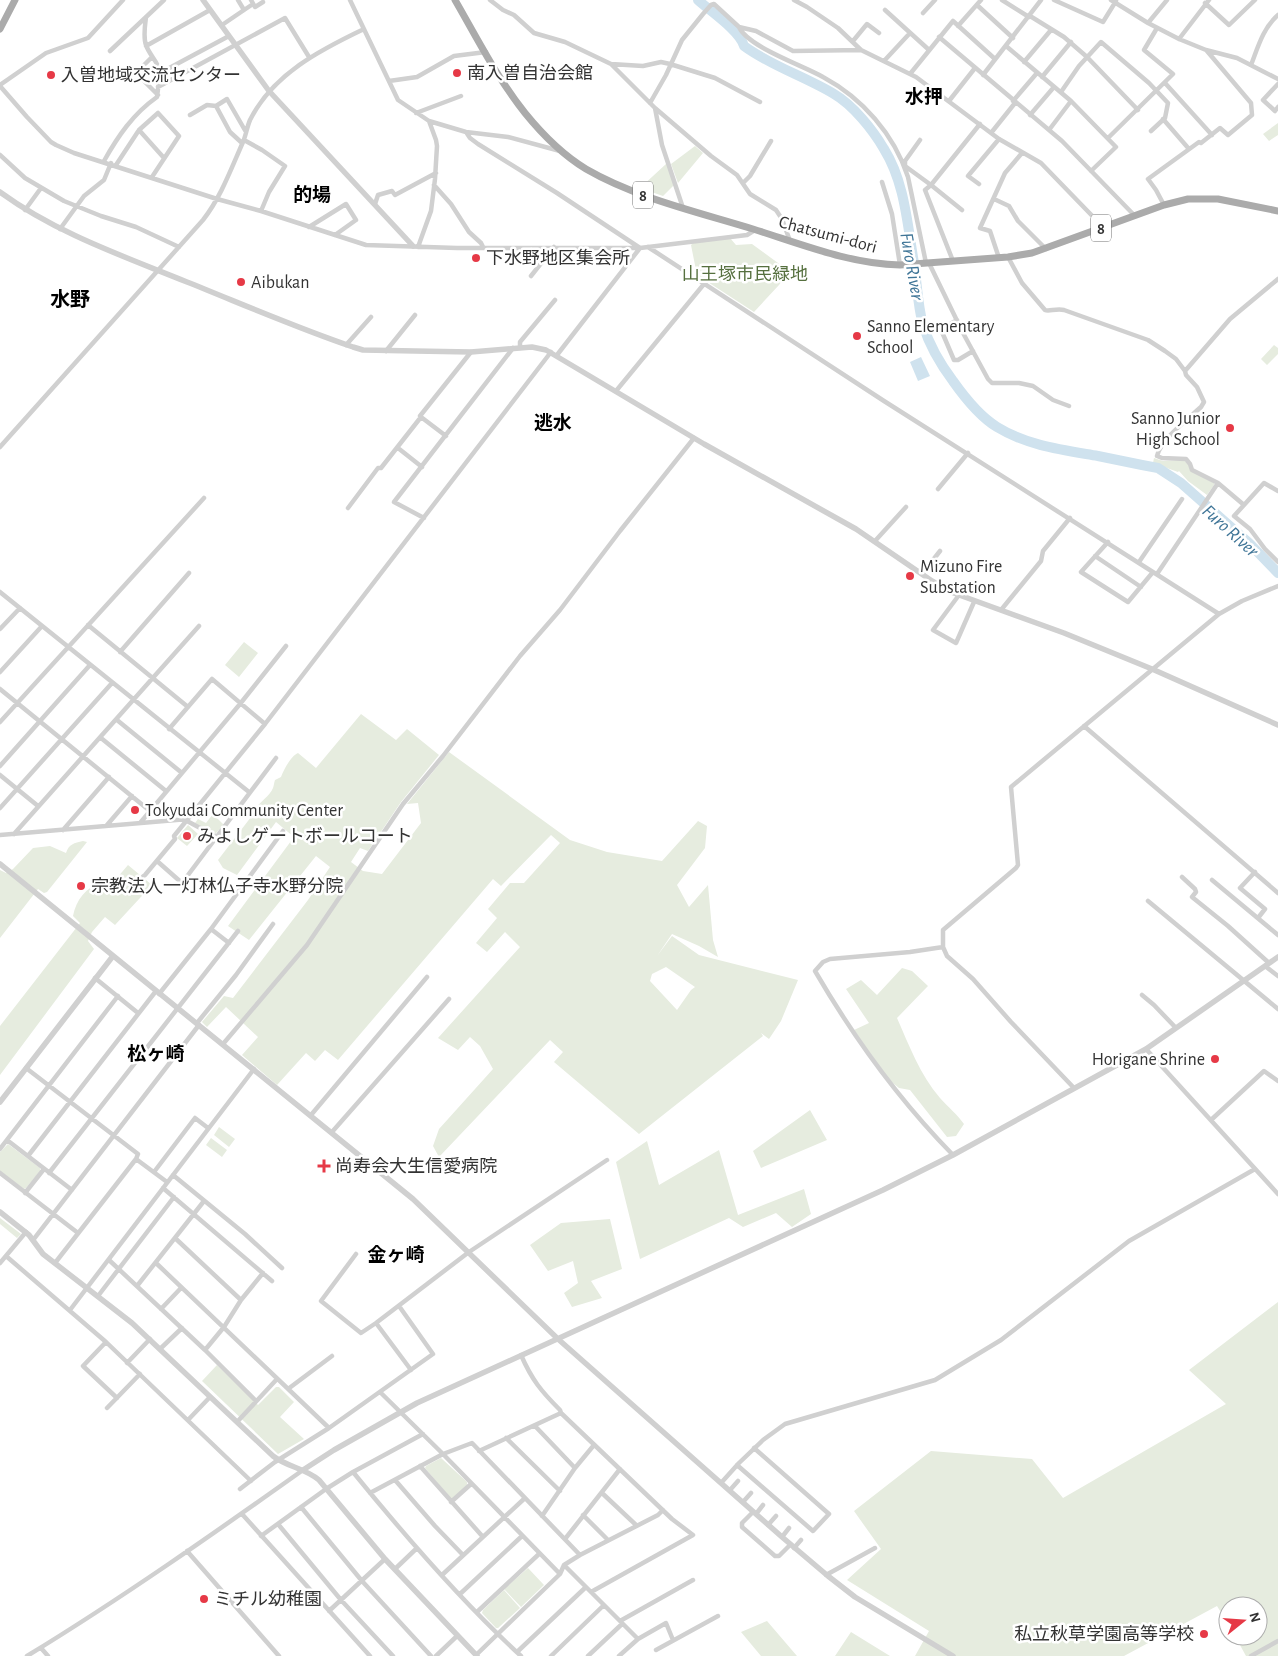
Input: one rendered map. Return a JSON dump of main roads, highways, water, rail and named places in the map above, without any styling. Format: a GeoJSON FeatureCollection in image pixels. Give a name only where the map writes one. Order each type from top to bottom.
{"type":"FeatureCollection","features":[{"type":"Feature","properties":{"kind":"main road"},"geometry":{"type":"LineString","coordinates":[[0,29],[15,0]]}},
{"type":"Feature","properties":{"kind":"main road","name":"Chatsumi-dori"},"geometry":{"type":"LineString","coordinates":[[455,0],[525,114],[550,140],[585,168],[634,192],[860,261],[886,265],[926,264],[1000,258],[1032,253],[1164,205],[1188,199],[1218,200],[1278,211]]}},
{"type":"Feature","properties":{"kind":"water"},"geometry":{"type":"Polygon","coordinates":[[[921,357],[930,376],[918,381],[910,362],[921,357]]]}},
{"type":"Feature","properties":{"kind":"waterway","name":"Furo River"},"geometry":{"type":"LineString","coordinates":[[698,0],[731,28],[744,46],[754,53],[841,99],[862,119],[879,142],[891,161],[904,202],[923,325],[932,347],[944,368],[962,394],[978,412],[997,427],[1033,443],[1158,468],[1181,483],[1249,543],[1278,573]]}},
{"type":"Feature","properties":{"kind":"place","name":"南入曽自治会館"},"geometry":{"type":"Point","coordinates":[457,73]}},
{"type":"Feature","properties":{"kind":"place","name":"入曽地域交流センター"},"geometry":{"type":"Point","coordinates":[51,75]}},
{"type":"Feature","properties":{"kind":"place","name":"下水野地区集会所"},"geometry":{"type":"Point","coordinates":[476,258]}},
{"type":"Feature","properties":{"kind":"place","name":"Aibukan"},"geometry":{"type":"Point","coordinates":[241,282]}},
{"type":"Feature","properties":{"kind":"place","name":"Sanno Elementary School"},"geometry":{"type":"Point","coordinates":[857,336]}},
{"type":"Feature","properties":{"kind":"place","name":"Sanno Junior High School"},"geometry":{"type":"Point","coordinates":[1230,428]}},
{"type":"Feature","properties":{"kind":"place","name":"Mizuno Fire Substation"},"geometry":{"type":"Point","coordinates":[910,576]}},
{"type":"Feature","properties":{"kind":"place","name":"Tokyudai Community Center"},"geometry":{"type":"Point","coordinates":[135,810]}},
{"type":"Feature","properties":{"kind":"place","name":"みよしゲートボールコート"},"geometry":{"type":"Point","coordinates":[187,836]}},
{"type":"Feature","properties":{"kind":"place","name":"宗教法人一灯林仏子寺水野分院"},"geometry":{"type":"Point","coordinates":[81,886]}},
{"type":"Feature","properties":{"kind":"place","name":"Horigane Shrine"},"geometry":{"type":"Point","coordinates":[1215,1059]}},
{"type":"Feature","properties":{"kind":"place","name":"尚寿会大生信愛病院"},"geometry":{"type":"Point","coordinates":[324,1166]}},
{"type":"Feature","properties":{"kind":"place","name":"ミチル幼稚園"},"geometry":{"type":"Point","coordinates":[204,1599]}},
{"type":"Feature","properties":{"kind":"place","name":"私立秋草学園高等学校"},"geometry":{"type":"Point","coordinates":[1204,1634]}},
{"type":"Feature","properties":{"kind":"district","name":"水押"},"geometry":{"type":"Point","coordinates":[924,96]}},
{"type":"Feature","properties":{"kind":"district","name":"的場"},"geometry":{"type":"Point","coordinates":[312,194]}},
{"type":"Feature","properties":{"kind":"district","name":"水野"},"geometry":{"type":"Point","coordinates":[70,299]}},
{"type":"Feature","properties":{"kind":"district","name":"逃水"},"geometry":{"type":"Point","coordinates":[553,422]}},
{"type":"Feature","properties":{"kind":"district","name":"松ヶ崎"},"geometry":{"type":"Point","coordinates":[156,1053]}},
{"type":"Feature","properties":{"kind":"district","name":"金ヶ崎"},"geometry":{"type":"Point","coordinates":[396,1254]}},
{"type":"Feature","properties":{"kind":"park label","name":"山王塚市民緑地"},"geometry":{"type":"Point","coordinates":[745,274]}}]}
